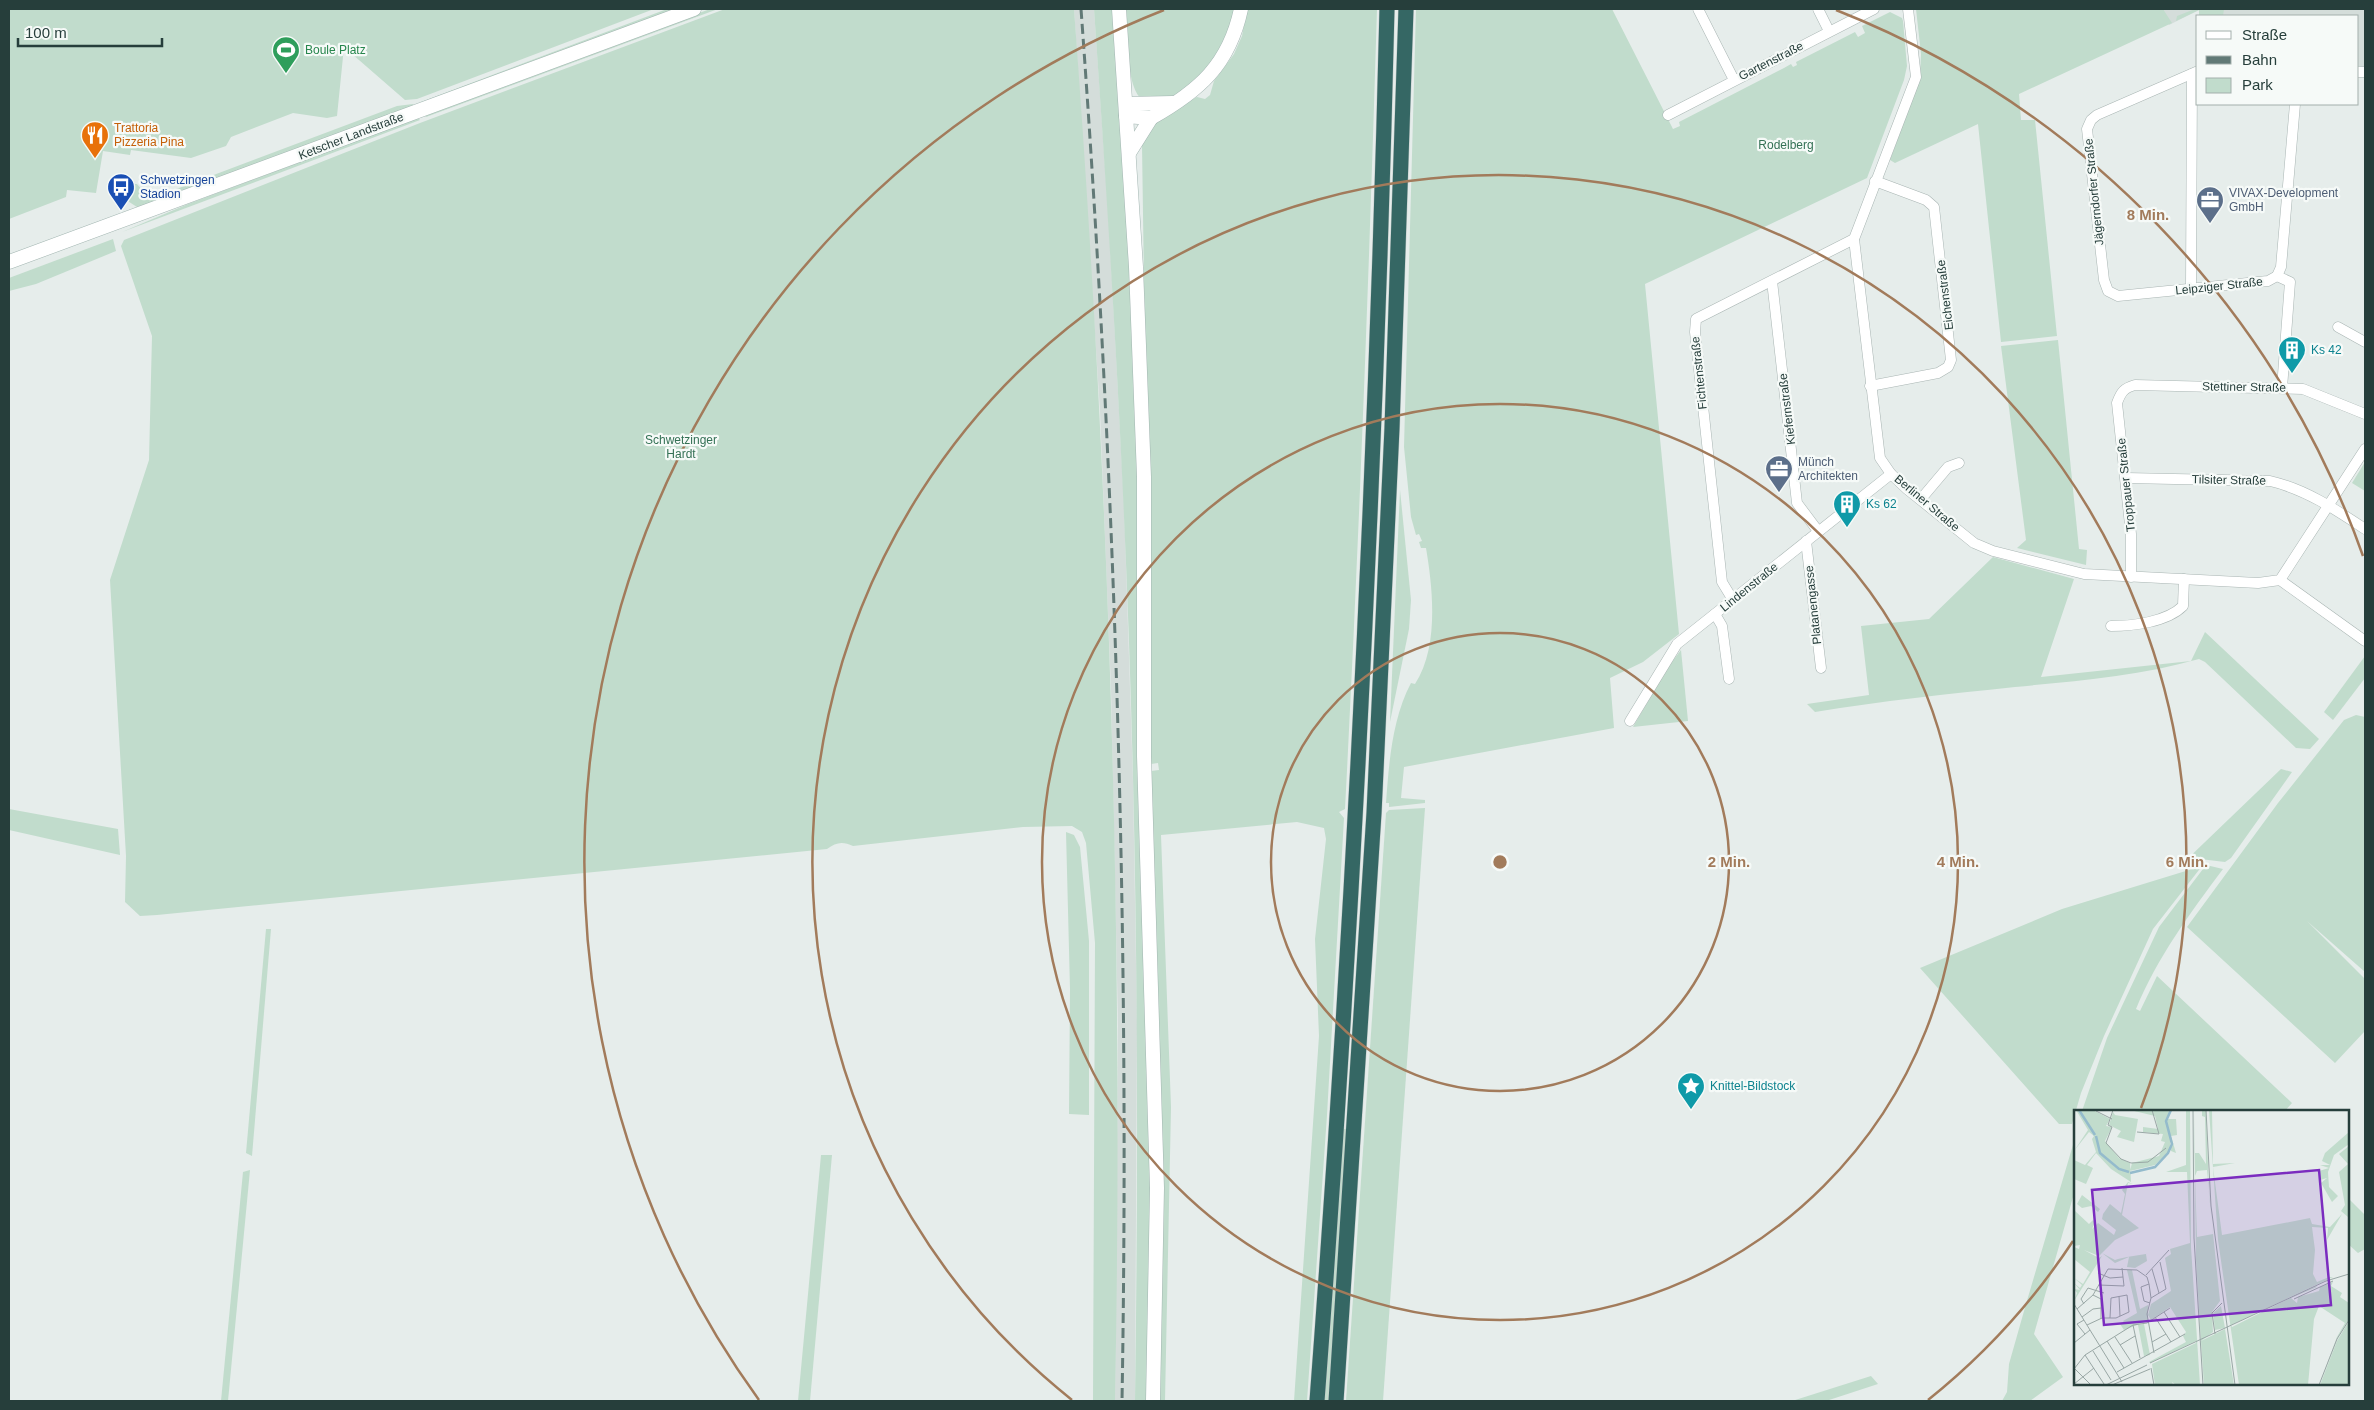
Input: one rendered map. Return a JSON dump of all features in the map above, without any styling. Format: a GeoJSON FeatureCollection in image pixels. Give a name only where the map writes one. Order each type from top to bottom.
{"type":"FeatureCollection","features":[{"type":"Feature","properties":{"kind":"highway"},"geometry":{"type":"LineString","coordinates":[[1317,1401],[1355,812],[1382,207],[1387,9]]}},
{"type":"Feature","properties":{"kind":"highway"},"geometry":{"type":"LineString","coordinates":[[1336,1401],[1374,810],[1392,428],[1406,9]]}},
{"type":"Feature","properties":{"kind":"main road","name":"Ketscher Landstraße"},"geometry":{"type":"LineString","coordinates":[[9,262],[694,9]]}},
{"type":"Feature","properties":{"kind":"main road"},"geometry":{"type":"LineString","coordinates":[[1119,9],[1142,396],[1144,756],[1157,1136],[1157,1252],[1153,1401]]}},
{"type":"Feature","properties":{"kind":"main road"},"geometry":{"type":"LineString","coordinates":[[1129,153],[1151,118],[1198,86],[1218,66],[1228,50],[1241,9]]}},
{"type":"Feature","properties":{"kind":"main road"},"geometry":{"type":"LineString","coordinates":[[1126,110],[1174,103]]}},
{"type":"Feature","properties":{"kind":"main road"},"geometry":{"type":"LineString","coordinates":[[1126,110],[1151,118]]}},
{"type":"Feature","properties":{"kind":"street"},"geometry":{"type":"LineString","coordinates":[[1698,9],[1734,80]]}},
{"type":"Feature","properties":{"kind":"street"},"geometry":{"type":"LineString","coordinates":[[1818,9],[1829,31]]}},
{"type":"Feature","properties":{"kind":"street","name":"Gartenstraße"},"geometry":{"type":"LineString","coordinates":[[1668,115],[1874,9]]}},
{"type":"Feature","properties":{"kind":"street","name":"Berliner Straße"},"geometry":{"type":"LineString","coordinates":[[1908,9],[1916,77],[1854,239],[1880,458],[1891,474],[1921,499],[1974,542],[1993,551],[2084,574],[2258,583],[2280,580]]}},
{"type":"Feature","properties":{"kind":"street"},"geometry":{"type":"LineString","coordinates":[[2191,289],[2195,73]]}},
{"type":"Feature","properties":{"kind":"street","name":"Jägerndorfer Straße"},"geometry":{"type":"LineString","coordinates":[[2108,292],[2104,280],[2087,129],[2091,120],[2097,115],[2195,73]]}},
{"type":"Feature","properties":{"kind":"street","name":"Leipziger Straße"},"geometry":{"type":"LineString","coordinates":[[2108,292],[2118,296],[2268,281],[2277,276],[2281,267],[2295,105]]}},
{"type":"Feature","properties":{"kind":"street","name":"Eichenstraße"},"geometry":{"type":"LineString","coordinates":[[1870,386],[1938,373],[1948,367],[1951,360],[1934,207],[1926,200],[1876,181]]}},
{"type":"Feature","properties":{"kind":"street","name":"Fichtenstraße"},"geometry":{"type":"LineString","coordinates":[[1732,600],[1722,582],[1695,332],[1696,319],[1854,239]]}},
{"type":"Feature","properties":{"kind":"street"},"geometry":{"type":"LineString","coordinates":[[2277,276],[2290,282],[2282,388]]}},
{"type":"Feature","properties":{"kind":"street","name":"Kiefernstraße"},"geometry":{"type":"LineString","coordinates":[[1772,281],[1797,503],[1818,531]]}},
{"type":"Feature","properties":{"kind":"street"},"geometry":{"type":"LineString","coordinates":[[2338,328],[2365,342]]}},
{"type":"Feature","properties":{"kind":"street","name":"Stettiner Straße"},"geometry":{"type":"LineString","coordinates":[[2120,393],[2126,387],[2135,385],[2303,389],[2365,414]]}},
{"type":"Feature","properties":{"kind":"street","name":"Troppauer Straße"},"geometry":{"type":"LineString","coordinates":[[2120,393],[2117,403],[2131,534],[2131,577]]}},
{"type":"Feature","properties":{"kind":"street"},"geometry":{"type":"LineString","coordinates":[[2365,449],[2280,580],[2365,641]]}},
{"type":"Feature","properties":{"kind":"street"},"geometry":{"type":"LineString","coordinates":[[1921,499],[1948,467],[1959,463]]}},
{"type":"Feature","properties":{"kind":"street","name":"Lindenstraße"},"geometry":{"type":"LineString","coordinates":[[1630,721],[1676,644],[1891,474]]}},
{"type":"Feature","properties":{"kind":"street","name":"Tilsiter Straße"},"geometry":{"type":"LineString","coordinates":[[2126,478],[2270,481],[2287,485],[2328,504],[2365,529]]}},
{"type":"Feature","properties":{"kind":"street","name":"Platanengasse"},"geometry":{"type":"LineString","coordinates":[[1806,541],[1820,668]]}},
{"type":"Feature","properties":{"kind":"street"},"geometry":{"type":"LineString","coordinates":[[2112,626],[2125,626],[2175,614],[2183,606],[2184,579]]}},
{"type":"Feature","properties":{"kind":"street"},"geometry":{"type":"LineString","coordinates":[[1715,614],[1722,626],[1729,679]]}},
{"type":"Feature","properties":{"kind":"shaded area"},"geometry":{"type":"Polygon","coordinates":[[[1074,9],[1094,9],[1109,224],[1124,504],[1133,781],[1137,1025],[1135,1401],[1115,1401],[1118,1025],[1111,689],[1100,411],[1074,9]]]}},
{"type":"Feature","properties":{"kind":"shaded area"},"geometry":{"type":"Polygon","coordinates":[[[2160,9],[2365,9],[2365,67],[2359,66],[2359,15],[2199,15],[2199,10],[2169,25],[2160,9]]]}},
{"type":"Feature","properties":{"kind":"green space"},"geometry":{"type":"Polygon","coordinates":[[[9,9],[654,9],[417,99],[405,100],[344,47],[337,116],[327,118],[293,113],[231,137],[226,146],[191,158],[131,150],[130,155],[103,151],[96,193],[67,190],[66,197],[9,219],[9,9]]]}},
{"type":"Feature","properties":{"kind":"green space"},"geometry":{"type":"Polygon","coordinates":[[[667,9],[675,9],[423,105],[421,102],[667,9]]]}},
{"type":"Feature","properties":{"kind":"green space"},"geometry":{"type":"Polygon","coordinates":[[[710,9],[718,9],[426,117],[424,115],[710,9]]]}},
{"type":"Feature","properties":{"kind":"green space","name":"Schwetzinger Hardt"},"geometry":{"type":"Polygon","coordinates":[[[725,9],[1074,9],[1096,357],[1111,705],[1117,1053],[1115,1401],[1093,1401],[1095,943],[1086,843],[1082,832],[1072,826],[1023,827],[853,846],[840,843],[827,849],[157,915],[140,916],[125,902],[126,856],[110,580],[149,460],[152,336],[121,246],[124,240],[420,123],[725,9]]]}},
{"type":"Feature","properties":{"kind":"green space"},"geometry":{"type":"Polygon","coordinates":[[[1094,9],[1112,9],[1135,352],[1152,1164],[1148,1401],[1135,1401],[1137,1012],[1130,682],[1118,393],[1094,9]]]}},
{"type":"Feature","properties":{"kind":"green space"},"geometry":{"type":"Polygon","coordinates":[[[1126,9],[1235,9],[1232,22],[1219,50],[1211,64],[1200,77],[1176,95],[1163,98],[1140,98],[1135,90],[1130,68],[1126,9]]]}},
{"type":"Feature","properties":{"kind":"green space"},"geometry":{"type":"Polygon","coordinates":[[[1247,9],[1377,9],[1355,609],[1345,809],[1339,812],[1344,818],[1327,1115],[1307,1401],[1294,1401],[1319,1036],[1315,939],[1326,839],[1324,828],[1297,822],[1161,835],[1171,1107],[1165,1401],[1158,1401],[1151,771],[1159,770],[1158,763],[1151,764],[1142,145],[1153,125],[1191,100],[1197,97],[1205,99],[1210,95],[1214,81],[1234,54],[1242,36],[1247,9]]]}},
{"type":"Feature","properties":{"kind":"green space","name":"Rodelberg"},"geometry":{"type":"Polygon","coordinates":[[[1416,9],[1612,9],[1673,129],[1680,126],[1679,122],[1791,64],[1793,67],[1797,65],[1796,62],[1855,32],[1858,37],[1865,33],[1862,26],[1890,12],[1902,18],[1903,21],[1907,66],[1904,80],[1867,178],[1645,284],[1679,634],[1643,662],[1610,678],[1614,728],[1404,767],[1401,798],[1425,800],[1425,803],[1389,807],[1389,803],[1386,803],[1392,741],[1400,711],[1411,683],[1415,684],[1423,669],[1431,636],[1432,618],[1431,581],[1426,548],[1421,548],[1419,542],[1422,541],[1419,534],[1416,535],[1411,517],[1404,447],[1416,9]]]}},
{"type":"Feature","properties":{"kind":"green space"},"geometry":{"type":"Polygon","coordinates":[[[1916,9],[2163,9],[2172,23],[2019,94],[2021,120],[2035,120],[2057,336],[2001,342],[1978,124],[1895,163],[1890,160],[1920,77],[1921,54],[1916,9]]]}},
{"type":"Feature","properties":{"kind":"green space"},"geometry":{"type":"Polygon","coordinates":[[[2195,9],[2224,9],[2223,15],[2199,15],[2199,10],[2176,21],[2177,16],[2195,9]]]}},
{"type":"Feature","properties":{"kind":"green space"},"geometry":{"type":"Polygon","coordinates":[[[413,104],[414,107],[170,197],[137,207],[123,198],[124,187],[129,184],[137,184],[150,199],[397,106],[413,104]]]}},
{"type":"Feature","properties":{"kind":"green space"},"geometry":{"type":"Polygon","coordinates":[[[418,118],[420,120],[122,232],[188,204],[418,118]]]}},
{"type":"Feature","properties":{"kind":"green space"},"geometry":{"type":"Polygon","coordinates":[[[113,239],[116,251],[36,284],[9,291],[9,278],[113,239]]]}},
{"type":"Feature","properties":{"kind":"green space"},"geometry":{"type":"Polygon","coordinates":[[[2058,340],[2079,549],[2087,550],[2086,565],[2017,548],[2026,540],[2001,346],[2058,340]]]}},
{"type":"Feature","properties":{"kind":"green space"},"geometry":{"type":"Polygon","coordinates":[[[2365,462],[2365,491],[2352,483],[2365,462]]]}},
{"type":"Feature","properties":{"kind":"green space"},"geometry":{"type":"Polygon","coordinates":[[[1400,490],[1411,600],[1409,629],[1390,722],[1400,490]]]}},
{"type":"Feature","properties":{"kind":"green space"},"geometry":{"type":"Polygon","coordinates":[[[1993,557],[2074,579],[2041,677],[2191,661],[2205,632],[2319,739],[2310,749],[2296,748],[2205,662],[2199,659],[2176,665],[2154,670],[2108,677],[1915,698],[1815,712],[1807,704],[1869,695],[1861,626],[1929,619],[1993,557]]]}},
{"type":"Feature","properties":{"kind":"green space"},"geometry":{"type":"Polygon","coordinates":[[[1681,650],[1688,721],[1633,727],[1668,667],[1681,650]]]}},
{"type":"Feature","properties":{"kind":"green space"},"geometry":{"type":"Polygon","coordinates":[[[2365,656],[2365,678],[2333,720],[2324,712],[2365,656]]]}},
{"type":"Feature","properties":{"kind":"green space"},"geometry":{"type":"Polygon","coordinates":[[[2356,715],[2365,717],[2365,972],[2307,921],[2365,979],[2365,1031],[2335,1063],[2187,927],[2278,803],[2344,720],[2356,715]]]}},
{"type":"Feature","properties":{"kind":"green space"},"geometry":{"type":"Polygon","coordinates":[[[2281,769],[2292,772],[2231,858],[2225,862],[2200,859],[2179,867],[2281,769]]]}},
{"type":"Feature","properties":{"kind":"green space"},"geometry":{"type":"Polygon","coordinates":[[[1425,808],[1383,1401],[1346,1401],[1386,813],[1389,810],[1425,808]]]}},
{"type":"Feature","properties":{"kind":"green space"},"geometry":{"type":"Polygon","coordinates":[[[9,809],[118,829],[120,855],[9,830],[9,809]]]}},
{"type":"Feature","properties":{"kind":"green space"},"geometry":{"type":"Polygon","coordinates":[[[1066,832],[1074,835],[1080,847],[1089,941],[1089,1115],[1069,1114],[1070,989],[1066,832]]]}},
{"type":"Feature","properties":{"kind":"green space"},"geometry":{"type":"Polygon","coordinates":[[[2206,865],[2223,869],[2164,954],[2136,1009],[2140,1011],[2157,976],[2292,1103],[2286,1110],[2082,1110],[2107,1038],[2159,927],[2206,865]]]}},
{"type":"Feature","properties":{"kind":"green space"},"geometry":{"type":"Polygon","coordinates":[[[2202,866],[2153,929],[2104,1036],[2076,1110],[2074,1110],[2072,1124],[2059,1124],[1920,968],[2062,909],[2202,866]]]}},
{"type":"Feature","properties":{"kind":"green space"},"geometry":{"type":"Polygon","coordinates":[[[266,929],[271,929],[252,1156],[246,1153],[266,929]]]}},
{"type":"Feature","properties":{"kind":"green space"},"geometry":{"type":"Polygon","coordinates":[[[1343,1129],[1348,1129],[1329,1401],[1323,1401],[1343,1129]]]}},
{"type":"Feature","properties":{"kind":"green space"},"geometry":{"type":"Polygon","coordinates":[[[2074,1141],[2074,1194],[2034,1334],[2063,1377],[2030,1401],[2002,1401],[2007,1392],[2009,1364],[2074,1141]]]}},
{"type":"Feature","properties":{"kind":"green space"},"geometry":{"type":"Polygon","coordinates":[[[821,1155],[832,1155],[810,1401],[798,1401],[821,1155]]]}},
{"type":"Feature","properties":{"kind":"green space"},"geometry":{"type":"Polygon","coordinates":[[[250,1170],[228,1401],[221,1401],[243,1172],[250,1170]]]}},
{"type":"Feature","properties":{"kind":"green space"},"geometry":{"type":"Polygon","coordinates":[[[2349,1199],[2365,1215],[2365,1249],[2358,1253],[2349,1245],[2349,1199]]]}},
{"type":"Feature","properties":{"kind":"green space"},"geometry":{"type":"Polygon","coordinates":[[[1871,1376],[1878,1384],[1826,1401],[1792,1401],[1871,1376]]]}},
{"type":"Feature","properties":{"kind":"railway"},"geometry":{"type":"LineString","coordinates":[[1081,9],[1103,357],[1117,705],[1124,1053],[1122,1401]]}},
{"type":"Feature","properties":{"kind":"place","name":"Boule Platz"},"geometry":{"type":"Point","coordinates":[286,74]}},
{"type":"Feature","properties":{"kind":"place","name":"Trattoria Pizzeria Pina"},"geometry":{"type":"Point","coordinates":[95,159]}},
{"type":"Feature","properties":{"kind":"place","name":"Schwetzingen Stadion"},"geometry":{"type":"Point","coordinates":[121,211]}},
{"type":"Feature","properties":{"kind":"place","name":"VIVAX-Development GmbH"},"geometry":{"type":"Point","coordinates":[2210,224]}},
{"type":"Feature","properties":{"kind":"place","name":"Ks 42"},"geometry":{"type":"Point","coordinates":[2292,374]}},
{"type":"Feature","properties":{"kind":"place","name":"Münch Architekten"},"geometry":{"type":"Point","coordinates":[1779,493]}},
{"type":"Feature","properties":{"kind":"place","name":"Ks 62"},"geometry":{"type":"Point","coordinates":[1847,528]}},
{"type":"Feature","properties":{"kind":"place","name":"Knittel-Bildstock"},"geometry":{"type":"Point","coordinates":[1691,1110]}}]}
